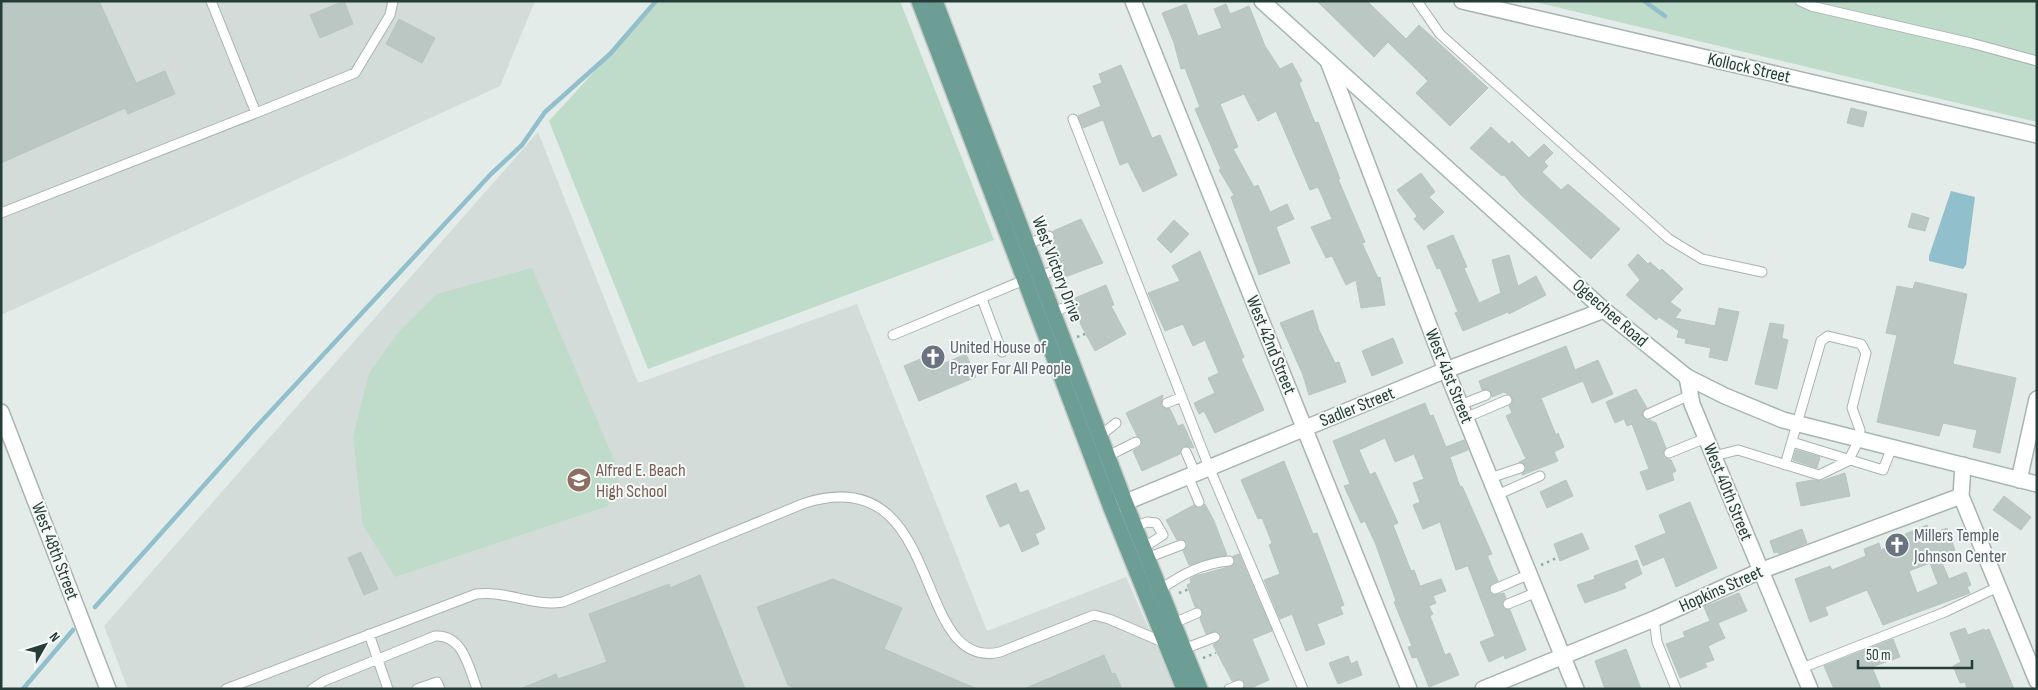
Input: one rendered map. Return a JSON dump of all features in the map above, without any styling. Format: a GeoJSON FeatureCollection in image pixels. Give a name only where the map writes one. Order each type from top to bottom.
{"type":"FeatureCollection","features":[{"type":"Feature","properties":{"kind":"main road","name":"West Victory Drive"},"geometry":{"type":"LineString","coordinates":[[919,1],[1032,279],[1118,505],[1165,643],[1184,689]]}},
{"type":"Feature","properties":{"kind":"main road","name":"West Victory Drive"},"geometry":{"type":"LineString","coordinates":[[935,1],[1027,244],[1032,279],[1053,312],[1080,366],[1100,436],[1108,456],[1118,505],[1135,527],[1200,689]]}},
{"type":"Feature","properties":{"kind":"street","name":"West 42nd Street"},"geometry":{"type":"LineString","coordinates":[[1133,1],[1409,689]]}},
{"type":"Feature","properties":{"kind":"street","name":"Ogeechee Road"},"geometry":{"type":"LineString","coordinates":[[1262,1],[1604,310],[1687,377],[1733,400],[1798,424],[2037,484]]}},
{"type":"Feature","properties":{"kind":"street","name":"Kollock Street"},"geometry":{"type":"LineString","coordinates":[[1462,1],[2037,135]]}},
{"type":"Feature","properties":{"kind":"street","name":"West 41st Street"},"geometry":{"type":"LineString","coordinates":[[1328,61],[1446,370],[1576,689]]}},
{"type":"Feature","properties":{"kind":"street","name":"Sadler Street"},"geometry":{"type":"LineString","coordinates":[[1118,505],[1446,370],[1604,310]]}},
{"type":"Feature","properties":{"kind":"street","name":"West 40th Street"},"geometry":{"type":"LineString","coordinates":[[1687,377],[1690,395],[1706,438],[1810,689]]}},
{"type":"Feature","properties":{"kind":"street"},"geometry":{"type":"LineString","coordinates":[[2019,480],[2037,399]]}},
{"type":"Feature","properties":{"kind":"street","name":"West 48th Street"},"geometry":{"type":"LineString","coordinates":[[1,412],[108,689]]}},
{"type":"Feature","properties":{"kind":"street"},"geometry":{"type":"LineString","coordinates":[[1963,465],[1961,496],[2037,680]]}},
{"type":"Feature","properties":{"kind":"street","name":"Hopkins Street"},"geometry":{"type":"LineString","coordinates":[[1483,689],[1654,619],[1760,571],[1961,496]]}},
{"type":"Feature","properties":{"kind":"lane"},"geometry":{"type":"LineString","coordinates":[[211,1],[256,113]]}},
{"type":"Feature","properties":{"kind":"lane"},"geometry":{"type":"LineString","coordinates":[[1,213],[354,73],[390,15],[392,1]]}},
{"type":"Feature","properties":{"kind":"lane"},"geometry":{"type":"LineString","coordinates":[[1416,1],[1440,34],[1669,239],[1702,259],[1762,272]]}},
{"type":"Feature","properties":{"kind":"lane"},"geometry":{"type":"LineString","coordinates":[[1800,1],[1811,6],[1971,43],[2037,61]]}},
{"type":"Feature","properties":{"kind":"lane"},"geometry":{"type":"LineString","coordinates":[[1073,119],[1182,397],[1198,472],[1199,502]]}},
{"type":"Feature","properties":{"kind":"lane"},"geometry":{"type":"LineString","coordinates":[[1027,244],[1049,236]]}},
{"type":"Feature","properties":{"kind":"lane"},"geometry":{"type":"LineString","coordinates":[[893,335],[1059,268]]}},
{"type":"Feature","properties":{"kind":"lane"},"geometry":{"type":"LineString","coordinates":[[982,298],[1002,352]]}},
{"type":"Feature","properties":{"kind":"lane"},"geometry":{"type":"LineString","coordinates":[[1053,312],[1073,304]]}},
{"type":"Feature","properties":{"kind":"lane"},"geometry":{"type":"LineString","coordinates":[[1714,456],[1738,450],[1785,465],[1819,475],[1848,461],[1858,440],[1859,426],[1852,408],[1866,353],[1861,344],[1828,336],[1821,341],[1785,465]]}},
{"type":"Feature","properties":{"kind":"lane"},"geometry":{"type":"LineString","coordinates":[[1463,411],[1486,395]]}},
{"type":"Feature","properties":{"kind":"lane"},"geometry":{"type":"LineString","coordinates":[[1648,414],[1690,395]]}},
{"type":"Feature","properties":{"kind":"lane"},"geometry":{"type":"LineString","coordinates":[[1167,403],[1182,397]]}},
{"type":"Feature","properties":{"kind":"lane"},"geometry":{"type":"LineString","coordinates":[[1463,411],[1507,400]]}},
{"type":"Feature","properties":{"kind":"lane"},"geometry":{"type":"LineString","coordinates":[[1100,436],[1116,423]]}},
{"type":"Feature","properties":{"kind":"lane"},"geometry":{"type":"LineString","coordinates":[[1669,453],[1706,438]]}},
{"type":"Feature","properties":{"kind":"lane"},"geometry":{"type":"LineString","coordinates":[[1108,456],[1136,442]]}},
{"type":"Feature","properties":{"kind":"lane"},"geometry":{"type":"LineString","coordinates":[[1792,442],[1848,461],[1883,470],[1892,447]]}},
{"type":"Feature","properties":{"kind":"lane"},"geometry":{"type":"LineString","coordinates":[[1186,452],[1198,472],[1303,689]]}},
{"type":"Feature","properties":{"kind":"lane"},"geometry":{"type":"LineString","coordinates":[[1490,478],[1520,468]]}},
{"type":"Feature","properties":{"kind":"lane"},"geometry":{"type":"LineString","coordinates":[[1497,495],[1540,476]]}},
{"type":"Feature","properties":{"kind":"lane"},"geometry":{"type":"LineString","coordinates":[[226,689],[476,594],[498,594],[544,604],[563,602],[805,503],[828,497],[841,497],[873,504],[891,515],[899,524],[950,630],[964,644],[977,652],[986,654],[1000,652],[1094,615],[1109,619],[1165,643]]}},
{"type":"Feature","properties":{"kind":"lane"},"geometry":{"type":"LineString","coordinates":[[1135,527],[1148,522],[1156,523],[1163,535],[1145,553]]}},
{"type":"Feature","properties":{"kind":"lane"},"geometry":{"type":"LineString","coordinates":[[1145,553],[1181,545]]}},
{"type":"Feature","properties":{"kind":"lane"},"geometry":{"type":"LineString","coordinates":[[1160,590],[1177,576],[1218,562],[1228,561]]}},
{"type":"Feature","properties":{"kind":"lane"},"geometry":{"type":"LineString","coordinates":[[1494,589],[1529,572]]}},
{"type":"Feature","properties":{"kind":"lane"},"geometry":{"type":"LineString","coordinates":[[1802,668],[1945,612],[1998,587]]}},
{"type":"Feature","properties":{"kind":"lane"},"geometry":{"type":"LineString","coordinates":[[1508,604],[1537,592]]}},
{"type":"Feature","properties":{"kind":"lane"},"geometry":{"type":"LineString","coordinates":[[1174,622],[1197,613]]}},
{"type":"Feature","properties":{"kind":"lane"},"geometry":{"type":"LineString","coordinates":[[1654,619],[1657,642],[1676,689]]}},
{"type":"Feature","properties":{"kind":"lane"},"geometry":{"type":"LineString","coordinates":[[369,634],[388,689]]}},
{"type":"Feature","properties":{"kind":"lane"},"geometry":{"type":"LineString","coordinates":[[312,689],[324,681],[435,636],[449,637],[459,646],[477,689]]}},
{"type":"Feature","properties":{"kind":"lane"},"geometry":{"type":"LineString","coordinates":[[1184,648],[1215,637]]}},
{"type":"Feature","properties":{"kind":"lane"},"geometry":{"type":"LineString","coordinates":[[417,689],[438,682],[440,689]]}},
{"type":"Feature","properties":{"kind":"lane"},"geometry":{"type":"LineString","coordinates":[[1229,689],[1239,685]]}},
{"type":"Feature","properties":{"kind":"path"},"geometry":{"type":"LineString","coordinates":[[1529,572],[1559,557]]}},
{"type":"Feature","properties":{"kind":"path"},"geometry":{"type":"LineString","coordinates":[[1177,593],[1189,589]]}},
{"type":"Feature","properties":{"kind":"shaded area"},"geometry":{"type":"Polygon","coordinates":[[[1,1],[535,1],[500,86],[1,315],[1,1]]]}},
{"type":"Feature","properties":{"kind":"shaded area","name":"Alfred E. Beach High School"},"geometry":{"type":"Polygon","coordinates":[[[538,132],[638,383],[857,304],[987,631],[1126,577],[1175,689],[128,689],[104,626],[538,132]]]}},
{"type":"Feature","properties":{"kind":"green space"},"geometry":{"type":"Polygon","coordinates":[[[659,1],[900,1],[994,240],[648,369],[549,121],[659,1]]]}},
{"type":"Feature","properties":{"kind":"green space"},"geometry":{"type":"Polygon","coordinates":[[[1531,1],[2037,1],[2037,122],[1531,1]]]}},
{"type":"Feature","properties":{"kind":"green space"},"geometry":{"type":"Polygon","coordinates":[[[532,268],[620,474],[608,506],[395,577],[363,525],[353,437],[369,373],[398,333],[437,294],[532,268]]]}},
{"type":"Feature","properties":{"kind":"water"},"geometry":{"type":"Polygon","coordinates":[[[1951,191],[1975,197],[1966,265],[1963,269],[1929,261],[1951,191]]]}},
{"type":"Feature","properties":{"kind":"building"},"geometry":{"type":"Polygon","coordinates":[[[1,1],[99,1],[136,83],[165,71],[175,94],[128,114],[125,108],[1,163],[1,1]]]}},
{"type":"Feature","properties":{"kind":"building"},"geometry":{"type":"Polygon","coordinates":[[[344,1],[353,24],[320,38],[310,15],[344,1]]]}},
{"type":"Feature","properties":{"kind":"building"},"geometry":{"type":"Polygon","coordinates":[[[1317,1],[1367,1],[1406,39],[1419,25],[1488,88],[1450,126],[1416,93],[1428,81],[1388,42],[1374,57],[1317,1]]]}},
{"type":"Feature","properties":{"kind":"building"},"geometry":{"type":"Polygon","coordinates":[[[1186,4],[1198,36],[1222,28],[1214,9],[1226,4],[1230,14],[1249,6],[1265,46],[1280,69],[1292,63],[1302,81],[1299,83],[1315,123],[1318,122],[1340,179],[1338,179],[1365,242],[1362,243],[1378,278],[1380,277],[1385,305],[1361,308],[1356,280],[1346,285],[1332,256],[1326,258],[1311,227],[1332,219],[1318,187],[1310,190],[1276,111],[1258,121],[1244,94],[1220,104],[1238,147],[1233,149],[1254,187],[1258,185],[1270,212],[1287,204],[1294,219],[1276,227],[1290,263],[1259,275],[1231,197],[1234,195],[1219,170],[1221,169],[1195,109],[1200,107],[1185,68],[1181,69],[1174,43],[1162,13],[1186,4]]]}},
{"type":"Feature","properties":{"kind":"building"},"geometry":{"type":"Polygon","coordinates":[[[399,19],[435,38],[422,63],[386,44],[399,19]]]}},
{"type":"Feature","properties":{"kind":"building"},"geometry":{"type":"Polygon","coordinates":[[[1121,65],[1152,138],[1160,135],[1177,175],[1143,192],[1128,162],[1120,165],[1103,120],[1083,128],[1078,116],[1101,106],[1093,86],[1102,83],[1099,74],[1121,65]]]}},
{"type":"Feature","properties":{"kind":"building"},"geometry":{"type":"Polygon","coordinates":[[[1851,108],[1867,112],[1863,127],[1847,123],[1851,108]]]}},
{"type":"Feature","properties":{"kind":"building"},"geometry":{"type":"Polygon","coordinates":[[[1491,127],[1509,144],[1512,141],[1529,158],[1544,144],[1553,153],[1544,162],[1548,166],[1542,172],[1561,190],[1568,184],[1620,229],[1591,259],[1521,195],[1504,175],[1502,176],[1470,148],[1491,127]]]}},
{"type":"Feature","properties":{"kind":"building"},"geometry":{"type":"Polygon","coordinates":[[[1421,173],[1435,192],[1429,197],[1444,212],[1424,230],[1414,219],[1417,216],[1397,190],[1421,173]]]}},
{"type":"Feature","properties":{"kind":"building"},"geometry":{"type":"Polygon","coordinates":[[[1912,213],[1929,218],[1925,231],[1908,227],[1912,213]]]}},
{"type":"Feature","properties":{"kind":"building"},"geometry":{"type":"Polygon","coordinates":[[[1081,219],[1103,263],[1062,278],[1061,274],[1065,266],[1061,262],[1052,242],[1055,237],[1053,231],[1081,219]]]}},
{"type":"Feature","properties":{"kind":"building"},"geometry":{"type":"Polygon","coordinates":[[[1174,220],[1189,234],[1171,253],[1157,239],[1174,220]]]}},
{"type":"Feature","properties":{"kind":"building"},"geometry":{"type":"Polygon","coordinates":[[[1453,235],[1467,267],[1464,268],[1479,303],[1501,293],[1492,260],[1509,255],[1518,286],[1536,276],[1546,295],[1509,314],[1508,312],[1463,331],[1455,313],[1458,312],[1440,268],[1437,269],[1427,246],[1453,235]]]}},
{"type":"Feature","properties":{"kind":"building"},"geometry":{"type":"Polygon","coordinates":[[[1200,251],[1244,357],[1241,359],[1264,410],[1215,433],[1204,411],[1199,414],[1194,403],[1215,393],[1208,378],[1219,373],[1205,340],[1193,346],[1183,324],[1165,331],[1148,293],[1180,281],[1172,266],[1200,251]]]}},
{"type":"Feature","properties":{"kind":"building"},"geometry":{"type":"Polygon","coordinates":[[[1638,254],[1648,264],[1650,262],[1660,271],[1662,269],[1683,289],[1670,302],[1681,310],[1675,318],[1715,326],[1719,308],[1739,312],[1727,361],[1709,357],[1711,348],[1685,343],[1686,339],[1677,337],[1679,331],[1659,317],[1656,320],[1626,295],[1640,280],[1628,265],[1638,254]]]}},
{"type":"Feature","properties":{"kind":"building"},"geometry":{"type":"Polygon","coordinates":[[[1915,282],[1967,294],[1953,364],[2016,378],[2000,453],[1973,447],[1977,430],[1943,423],[1939,436],[1877,422],[1897,335],[1886,333],[1897,286],[1913,289],[1915,282]]]}},
{"type":"Feature","properties":{"kind":"building"},"geometry":{"type":"Polygon","coordinates":[[[1106,285],[1114,305],[1111,306],[1126,334],[1095,351],[1081,325],[1076,310],[1079,302],[1075,298],[1106,285]]]}},
{"type":"Feature","properties":{"kind":"building"},"geometry":{"type":"Polygon","coordinates":[[[1313,310],[1319,330],[1335,363],[1339,362],[1346,382],[1309,395],[1303,375],[1280,323],[1313,310]]]}},
{"type":"Feature","properties":{"kind":"building"},"geometry":{"type":"Polygon","coordinates":[[[1770,323],[1784,325],[1782,338],[1788,340],[1777,389],[1755,384],[1770,323]]]}},
{"type":"Feature","properties":{"kind":"building"},"geometry":{"type":"Polygon","coordinates":[[[1393,338],[1403,363],[1372,376],[1362,351],[1393,338]]]}},
{"type":"Feature","properties":{"kind":"building"},"geometry":{"type":"Polygon","coordinates":[[[1566,346],[1575,370],[1598,360],[1613,394],[1592,403],[1583,381],[1541,398],[1556,435],[1558,433],[1564,447],[1554,452],[1558,461],[1522,475],[1526,466],[1519,462],[1526,459],[1506,416],[1512,413],[1509,406],[1513,401],[1512,397],[1504,392],[1492,397],[1490,390],[1482,390],[1479,381],[1566,346]]]}},
{"type":"Feature","properties":{"kind":"building"},"geometry":{"type":"Polygon","coordinates":[[[966,354],[976,377],[919,401],[904,366],[930,355],[935,367],[966,354]]]}},
{"type":"Feature","properties":{"kind":"building"},"geometry":{"type":"Polygon","coordinates":[[[1636,389],[1647,408],[1643,411],[1643,417],[1656,423],[1666,448],[1663,456],[1671,460],[1676,471],[1672,473],[1674,480],[1647,490],[1640,472],[1649,469],[1632,424],[1627,426],[1624,419],[1615,423],[1606,402],[1636,389]]]}},
{"type":"Feature","properties":{"kind":"building"},"geometry":{"type":"Polygon","coordinates":[[[1163,395],[1161,406],[1170,409],[1178,426],[1183,424],[1194,448],[1183,446],[1180,454],[1142,471],[1133,451],[1141,446],[1142,440],[1137,436],[1126,413],[1163,395]]]}},
{"type":"Feature","properties":{"kind":"building"},"geometry":{"type":"Polygon","coordinates":[[[1425,403],[1430,416],[1433,415],[1446,447],[1464,440],[1468,450],[1450,457],[1460,487],[1462,486],[1492,554],[1488,555],[1488,558],[1498,581],[1490,585],[1489,591],[1494,595],[1504,593],[1506,598],[1502,606],[1510,610],[1526,650],[1505,659],[1504,655],[1489,662],[1480,642],[1495,636],[1468,566],[1456,570],[1440,522],[1423,529],[1413,505],[1420,502],[1413,483],[1424,479],[1414,454],[1395,462],[1385,438],[1359,450],[1370,475],[1375,472],[1398,523],[1393,525],[1411,571],[1414,570],[1420,586],[1441,579],[1446,591],[1433,596],[1436,603],[1429,606],[1433,614],[1430,616],[1445,655],[1450,653],[1459,675],[1429,687],[1417,657],[1412,658],[1408,647],[1412,646],[1394,602],[1396,601],[1376,545],[1365,521],[1361,523],[1344,486],[1350,484],[1333,441],[1425,403]]]}},
{"type":"Feature","properties":{"kind":"building"},"geometry":{"type":"Polygon","coordinates":[[[1796,450],[1820,457],[1817,468],[1793,460],[1796,450]]]}},
{"type":"Feature","properties":{"kind":"building"},"geometry":{"type":"Polygon","coordinates":[[[1284,461],[1313,534],[1317,533],[1344,605],[1340,607],[1343,614],[1317,624],[1325,644],[1306,651],[1292,614],[1280,619],[1264,580],[1280,574],[1269,545],[1272,543],[1262,518],[1258,519],[1241,480],[1284,461]]]}},
{"type":"Feature","properties":{"kind":"building"},"geometry":{"type":"Polygon","coordinates":[[[1845,473],[1850,496],[1801,506],[1796,483],[1813,480],[1821,481],[1845,473]]]}},
{"type":"Feature","properties":{"kind":"building"},"geometry":{"type":"Polygon","coordinates":[[[1566,480],[1573,496],[1547,508],[1540,492],[1566,480]]]}},
{"type":"Feature","properties":{"kind":"building"},"geometry":{"type":"Polygon","coordinates":[[[1016,483],[1020,493],[1028,490],[1045,529],[1035,534],[1039,544],[1022,552],[1009,523],[1000,527],[986,496],[1016,483]]]}},
{"type":"Feature","properties":{"kind":"building"},"geometry":{"type":"Polygon","coordinates":[[[2004,496],[2031,517],[2021,530],[1993,510],[2004,496]]]}},
{"type":"Feature","properties":{"kind":"building"},"geometry":{"type":"Polygon","coordinates":[[[1690,502],[1717,568],[1676,587],[1664,557],[1643,566],[1635,546],[1666,533],[1659,515],[1690,502]]]}},
{"type":"Feature","properties":{"kind":"building"},"geometry":{"type":"Polygon","coordinates":[[[1205,504],[1214,521],[1227,555],[1189,565],[1183,551],[1187,546],[1187,542],[1182,539],[1177,540],[1166,520],[1194,505],[1201,508],[1205,504]]]}},
{"type":"Feature","properties":{"kind":"building"},"geometry":{"type":"Polygon","coordinates":[[[1927,525],[1930,534],[1947,528],[1955,550],[1939,556],[1949,579],[1966,572],[1971,585],[1967,587],[1970,593],[1883,625],[1867,590],[1825,607],[1828,615],[1810,622],[1795,579],[1830,566],[1832,570],[1866,556],[1864,549],[1879,543],[1881,550],[1907,539],[1905,534],[1927,525]],[[1930,563],[1909,571],[1917,593],[1938,584],[1930,563]]]}},
{"type":"Feature","properties":{"kind":"building"},"geometry":{"type":"Polygon","coordinates":[[[1802,529],[1807,543],[1779,554],[1778,552],[1774,553],[1770,541],[1802,529]]]}},
{"type":"Feature","properties":{"kind":"building"},"geometry":{"type":"Polygon","coordinates":[[[1582,533],[1589,549],[1560,561],[1554,544],[1582,533]]]}},
{"type":"Feature","properties":{"kind":"building"},"geometry":{"type":"Polygon","coordinates":[[[361,552],[378,589],[364,595],[348,558],[361,552]]]}},
{"type":"Feature","properties":{"kind":"building"},"geometry":{"type":"Polygon","coordinates":[[[1239,554],[1272,631],[1252,639],[1269,680],[1249,689],[1244,689],[1245,683],[1242,680],[1232,681],[1213,645],[1220,640],[1221,634],[1215,631],[1206,634],[1200,619],[1203,611],[1195,607],[1187,585],[1191,583],[1190,579],[1195,576],[1232,566],[1235,561],[1233,556],[1239,554]]]}},
{"type":"Feature","properties":{"kind":"building"},"geometry":{"type":"Polygon","coordinates":[[[1637,560],[1642,574],[1624,583],[1626,588],[1585,603],[1577,585],[1595,579],[1594,576],[1637,560]]]}},
{"type":"Feature","properties":{"kind":"building"},"geometry":{"type":"Polygon","coordinates":[[[700,575],[745,689],[520,689],[556,674],[558,679],[607,662],[589,614],[669,584],[670,588],[700,575]]]}},
{"type":"Feature","properties":{"kind":"building"},"geometry":{"type":"Polygon","coordinates":[[[833,579],[902,608],[884,649],[977,689],[797,689],[788,685],[757,607],[833,579]]]}},
{"type":"Feature","properties":{"kind":"building"},"geometry":{"type":"Polygon","coordinates":[[[1739,593],[1747,611],[1718,623],[1725,638],[1708,646],[1714,660],[1705,663],[1707,667],[1680,678],[1666,644],[1685,637],[1683,632],[1710,621],[1704,607],[1739,593]]]}},
{"type":"Feature","properties":{"kind":"building"},"geometry":{"type":"Polygon","coordinates":[[[1965,628],[1968,635],[1989,629],[2014,689],[1967,689],[1965,682],[1960,683],[1953,666],[1961,662],[1950,633],[1965,628]]]}},
{"type":"Feature","properties":{"kind":"building"},"geometry":{"type":"Polygon","coordinates":[[[1893,639],[1900,657],[1872,667],[1881,689],[1834,689],[1824,666],[1893,639]]]}},
{"type":"Feature","properties":{"kind":"building"},"geometry":{"type":"Polygon","coordinates":[[[1626,649],[1641,689],[1605,689],[1595,661],[1626,649]]]}},
{"type":"Feature","properties":{"kind":"building"},"geometry":{"type":"Polygon","coordinates":[[[1104,655],[1112,674],[1115,673],[1122,689],[1024,689],[1104,655]]]}},
{"type":"Feature","properties":{"kind":"building"},"geometry":{"type":"Polygon","coordinates":[[[1348,656],[1351,664],[1357,661],[1362,675],[1338,684],[1329,663],[1348,656]]]}},
{"type":"Feature","properties":{"kind":"waterway"},"geometry":{"type":"LineString","coordinates":[[95,607],[258,425],[491,174],[522,145],[545,112],[610,54],[656,1]]}},
{"type":"Feature","properties":{"kind":"waterway"},"geometry":{"type":"LineString","coordinates":[[1644,1],[1665,16]]}},
{"type":"Feature","properties":{"kind":"waterway"},"geometry":{"type":"LineString","coordinates":[[23,689],[73,630]]}},
{"type":"Feature","properties":{"kind":"place","name":"United House of Prayer For All People"},"geometry":{"type":"Point","coordinates":[933,357]}},
{"type":"Feature","properties":{"kind":"place","name":"Alfred E. Beach High School"},"geometry":{"type":"Point","coordinates":[579,480]}},
{"type":"Feature","properties":{"kind":"place","name":"Millers Temple Johnson Center"},"geometry":{"type":"Point","coordinates":[1897,545]}}]}
